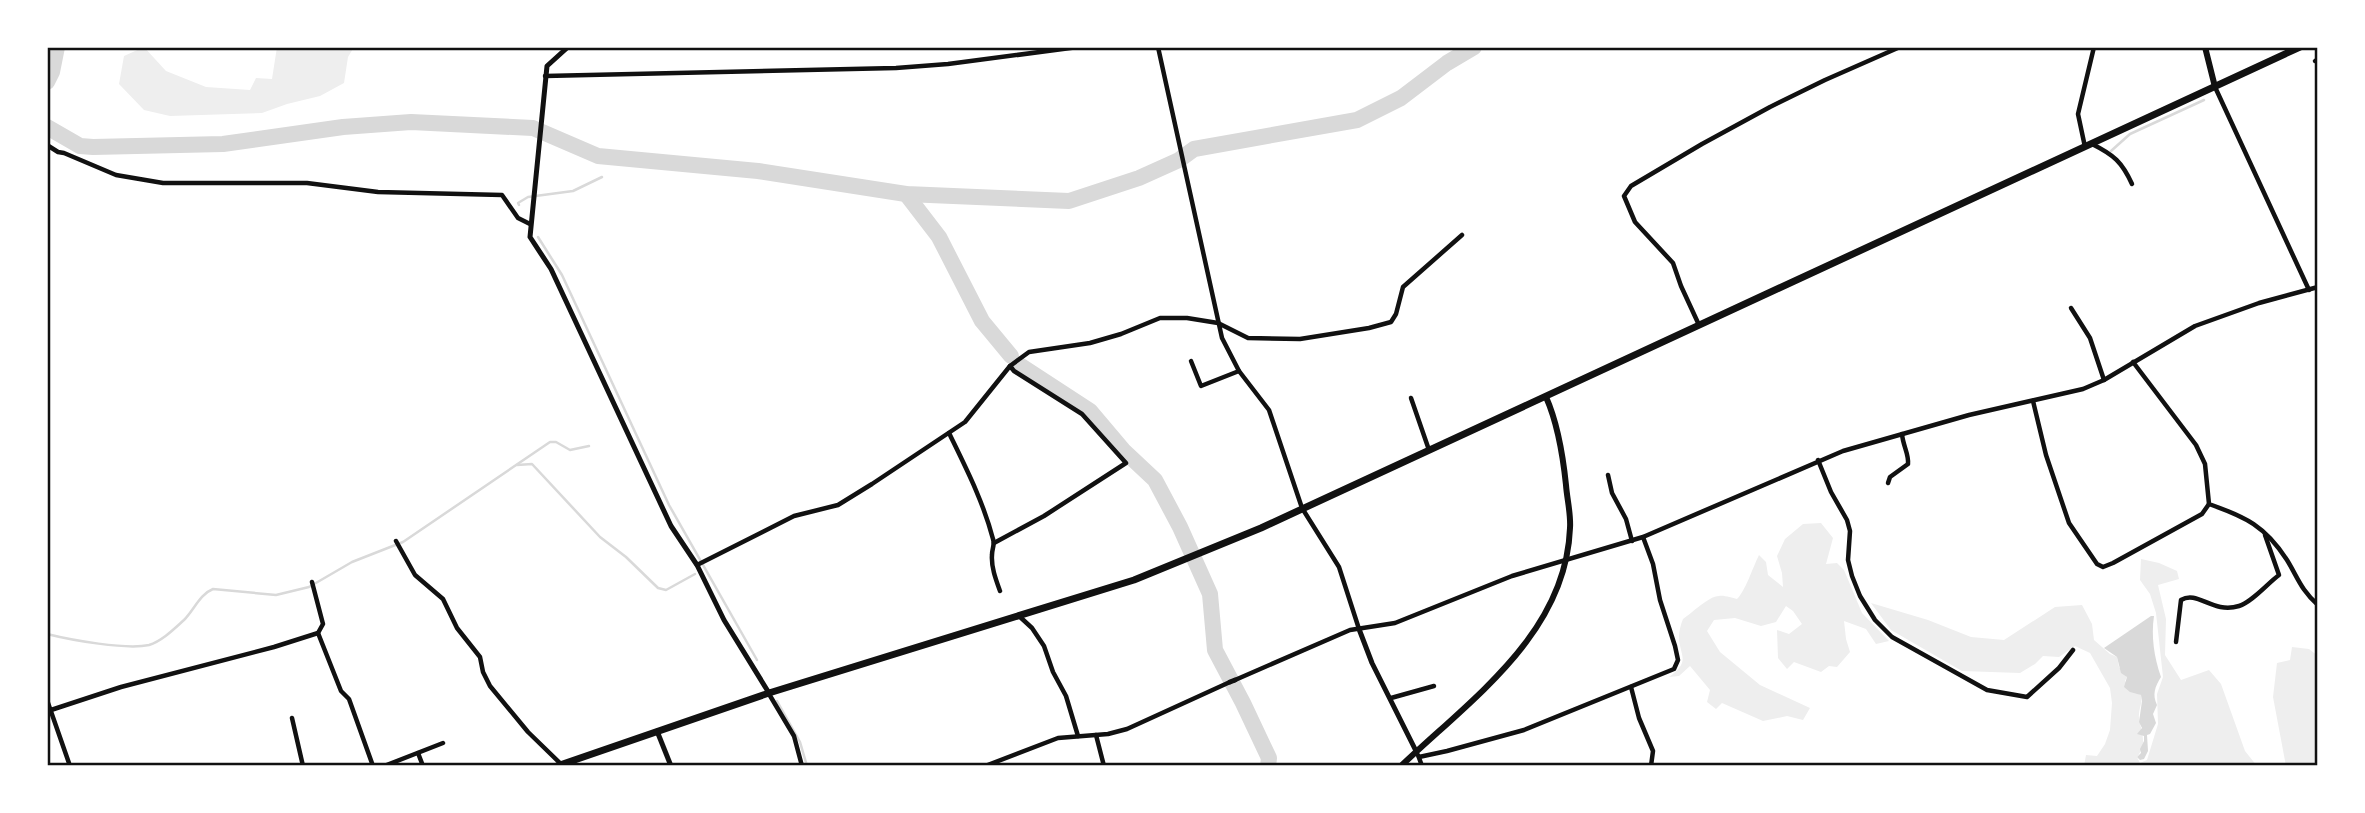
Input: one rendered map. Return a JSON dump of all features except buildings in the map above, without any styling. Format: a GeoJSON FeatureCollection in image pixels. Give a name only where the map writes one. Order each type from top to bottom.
{"type":"FeatureCollection","features":[{"type":"Feature","properties":{"kind":"highway"},"geometry":{"type":"LineString","coordinates":[[559,765],[577,762],[657,731],[769,693],[1134,580],[1261,528],[2300,47]]}},
{"type":"Feature","properties":{"kind":"main road"},"geometry":{"type":"LineString","coordinates":[[2205,47],[2215,87]]}},
{"type":"Feature","properties":{"kind":"main road"},"geometry":{"type":"LineString","coordinates":[[1401,766],[1418,754],[1499,674],[1533,635],[1556,593],[1566,562],[1570,526],[1563,464],[1553,415],[1546,397]]}},
{"type":"Feature","properties":{"kind":"street"},"geometry":{"type":"LineString","coordinates":[[568,47],[547,66],[543,85],[530,237],[551,269],[671,526],[700,564],[724,620],[794,736],[802,766]]}},
{"type":"Feature","properties":{"kind":"street"},"geometry":{"type":"LineString","coordinates":[[545,76],[896,68],[1078,47]]}},
{"type":"Feature","properties":{"kind":"street"},"geometry":{"type":"LineString","coordinates":[[1699,325],[1673,263],[1635,222],[1624,196],[1631,186],[1702,144],[1825,79],[1900,47]]}},
{"type":"Feature","properties":{"kind":"street"},"geometry":{"type":"LineString","coordinates":[[2094,47],[2078,114],[2088,145],[2109,153],[2123,165],[2132,184]]}},
{"type":"Feature","properties":{"kind":"street"},"geometry":{"type":"LineString","coordinates":[[1158,48],[1222,338],[1239,371],[1269,410],[1302,508],[1339,567],[1372,663],[1423,766]]}},
{"type":"Feature","properties":{"kind":"street"},"geometry":{"type":"LineString","coordinates":[[2215,87],[2309,290]]}},
{"type":"Feature","properties":{"kind":"street"},"geometry":{"type":"LineString","coordinates":[[47,145],[116,175],[163,183],[307,183],[378,192],[502,195],[518,218],[531,220]]}},
{"type":"Feature","properties":{"kind":"street"},"geometry":{"type":"LineString","coordinates":[[700,564],[794,516],[838,505],[965,422],[1010,366],[1028,352],[1090,343],[1160,318],[1187,318],[1218,323],[1248,338],[1300,340],[1391,322],[1396,314],[1403,287],[1462,235]]}},
{"type":"Feature","properties":{"kind":"street"},"geometry":{"type":"LineString","coordinates":[[985,766],[1039,743],[1058,738],[1127,729],[1350,630],[1395,622],[1499,581],[1632,541],[1818,460],[1902,434],[2082,389],[2104,380],[2195,326],[2259,303],[2318,287]]}},
{"type":"Feature","properties":{"kind":"street"},"geometry":{"type":"LineString","coordinates":[[2071,308],[2090,338],[2104,380]]}},
{"type":"Feature","properties":{"kind":"street"},"geometry":{"type":"LineString","coordinates":[[1191,361],[1201,386],[1239,371]]}},
{"type":"Feature","properties":{"kind":"street"},"geometry":{"type":"LineString","coordinates":[[2033,401],[2046,455],[2069,523],[2098,564],[2103,567],[2202,514],[2209,504],[2205,464],[2196,445],[2133,362]]}},
{"type":"Feature","properties":{"kind":"street"},"geometry":{"type":"LineString","coordinates":[[994,543],[1044,516],[1126,463],[1082,414],[1010,366]]}},
{"type":"Feature","properties":{"kind":"street"},"geometry":{"type":"LineString","coordinates":[[1411,398],[1429,450]]}},
{"type":"Feature","properties":{"kind":"street"},"geometry":{"type":"LineString","coordinates":[[949,433],[974,485],[994,543],[992,556],[1000,591]]}},
{"type":"Feature","properties":{"kind":"street"},"geometry":{"type":"LineString","coordinates":[[1888,484],[1891,477],[1908,464],[1902,434]]}},
{"type":"Feature","properties":{"kind":"street"},"geometry":{"type":"LineString","coordinates":[[1818,460],[1831,492],[1847,520],[1850,531],[1848,561],[1860,596],[1875,620],[1892,637],[1987,690],[2027,697],[2059,668],[2073,650]]}},
{"type":"Feature","properties":{"kind":"street"},"geometry":{"type":"LineString","coordinates":[[1608,475],[1612,493],[1626,519],[1632,541]]}},
{"type":"Feature","properties":{"kind":"street"},"geometry":{"type":"LineString","coordinates":[[2209,504],[2240,515],[2259,526],[2287,560],[2308,596],[2318,605]]}},
{"type":"Feature","properties":{"kind":"street"},"geometry":{"type":"LineString","coordinates":[[2176,642],[2181,600],[2194,596],[2221,609],[2238,606],[2248,602],[2279,575],[2264,532]]}},
{"type":"Feature","properties":{"kind":"street"},"geometry":{"type":"LineString","coordinates":[[1418,754],[1524,730],[1674,669],[1678,660],[1660,600],[1653,564],[1643,537]]}},
{"type":"Feature","properties":{"kind":"street"},"geometry":{"type":"LineString","coordinates":[[397,543],[415,575],[443,599],[457,628],[480,657],[489,686],[559,765]]}},
{"type":"Feature","properties":{"kind":"street"},"geometry":{"type":"LineString","coordinates":[[51,710],[121,687],[274,647],[318,632],[323,624],[313,584]]}},
{"type":"Feature","properties":{"kind":"street"},"geometry":{"type":"LineString","coordinates":[[1019,616],[1032,628],[1044,646],[1053,672],[1066,695],[1078,736]]}},
{"type":"Feature","properties":{"kind":"street"},"geometry":{"type":"LineString","coordinates":[[318,632],[341,691],[349,699],[373,766]]}},
{"type":"Feature","properties":{"kind":"street"},"geometry":{"type":"LineString","coordinates":[[1391,698],[1434,686]]}},
{"type":"Feature","properties":{"kind":"street"},"geometry":{"type":"LineString","coordinates":[[1631,687],[1639,718],[1653,751],[1651,766]]}},
{"type":"Feature","properties":{"kind":"street"},"geometry":{"type":"LineString","coordinates":[[47,700],[70,766]]}},
{"type":"Feature","properties":{"kind":"street"},"geometry":{"type":"LineString","coordinates":[[292,718],[303,766]]}},
{"type":"Feature","properties":{"kind":"street"},"geometry":{"type":"LineString","coordinates":[[657,731],[671,766]]}},
{"type":"Feature","properties":{"kind":"street"},"geometry":{"type":"LineString","coordinates":[[1096,735],[1104,766]]}},
{"type":"Feature","properties":{"kind":"street"},"geometry":{"type":"LineString","coordinates":[[384,766],[443,743]]}},
{"type":"Feature","properties":{"kind":"street"},"geometry":{"type":"LineString","coordinates":[[418,753],[423,766]]}},
{"type":"Feature","properties":{"kind":"shaded area"},"geometry":{"type":"Polygon","coordinates":[[[144,47],[166,71],[206,87],[250,90],[256,78],[272,79],[277,47],[354,47],[348,57],[344,83],[320,96],[262,113],[170,116],[144,110],[119,84],[124,56],[144,47]]]}},
{"type":"Feature","properties":{"kind":"shaded area"},"geometry":{"type":"Polygon","coordinates":[[[1821,523],[1833,538],[1826,564],[1837,563],[1844,570],[1862,613],[1889,641],[1876,644],[1866,629],[1844,621],[1850,652],[1837,667],[1829,666],[1821,672],[1794,662],[1787,669],[1778,658],[1777,630],[1789,634],[1802,624],[1786,606],[1776,622],[1761,626],[1735,618],[1714,620],[1707,631],[1720,652],[1760,685],[1810,708],[1803,720],[1787,716],[1763,721],[1722,703],[1716,709],[1707,702],[1710,690],[1690,666],[1679,676],[1669,677],[1680,666],[1683,658],[1679,636],[1683,619],[1715,597],[1737,599],[1759,555],[1766,562],[1768,575],[1783,587],[1777,556],[1785,539],[1803,524],[1821,523]]]}},
{"type":"Feature","properties":{"kind":"shaded area"},"geometry":{"type":"Polygon","coordinates":[[[2141,559],[2177,571],[2179,579],[2158,585],[2166,619],[2165,655],[2181,680],[2209,670],[2221,684],[2245,751],[2257,766],[2084,766],[2086,755],[2097,756],[2105,744],[2110,730],[2112,703],[2110,688],[2090,653],[2075,646],[2059,657],[2043,656],[2020,673],[1962,671],[1891,630],[1871,603],[1928,620],[1971,637],[2004,640],[2055,607],[2082,605],[2092,624],[2094,640],[2117,657],[2119,667],[2127,677],[2125,681],[2141,695],[2139,718],[2143,742],[2137,757],[2140,763],[2147,760],[2158,724],[2157,694],[2163,677],[2156,613],[2150,594],[2140,580],[2141,559]]]}},
{"type":"Feature","properties":{"kind":"shaded area"},"geometry":{"type":"Polygon","coordinates":[[[2154,616],[2154,646],[2161,677],[2154,694],[2157,705],[2153,714],[2156,723],[2147,735],[2148,751],[2144,759],[2140,760],[2137,757],[2144,741],[2144,736],[2137,734],[2142,728],[2139,722],[2141,695],[2124,687],[2127,677],[2121,673],[2117,657],[2104,648],[2154,616]]]}},
{"type":"Feature","properties":{"kind":"shaded area"},"geometry":{"type":"Polygon","coordinates":[[[2292,647],[2309,649],[2318,656],[2318,766],[2286,766],[2273,697],[2277,663],[2290,660],[2292,647]]]}},
{"type":"Feature","properties":{"kind":"waterway"},"geometry":{"type":"LineString","coordinates":[[47,82],[57,47]]}},
{"type":"Feature","properties":{"kind":"waterway"},"geometry":{"type":"LineString","coordinates":[[47,127],[80,146],[93,147],[223,144],[343,127],[411,122],[533,128],[598,156],[758,171],[906,194],[1069,201],[1139,178],[1179,160],[1194,149],[1357,120],[1401,98],[1447,63],[1474,47]]}},
{"type":"Feature","properties":{"kind":"waterway"},"geometry":{"type":"LineString","coordinates":[[47,75],[52,72]]}},
{"type":"Feature","properties":{"kind":"waterway"},"geometry":{"type":"LineString","coordinates":[[2111,151],[2130,134],[2204,100]]}},
{"type":"Feature","properties":{"kind":"waterway"},"geometry":{"type":"LineString","coordinates":[[519,205],[518,203],[528,197],[573,191],[602,177]]}},
{"type":"Feature","properties":{"kind":"waterway"},"geometry":{"type":"LineString","coordinates":[[906,194],[939,237],[982,321],[1011,356]]}},
{"type":"Feature","properties":{"kind":"waterway"},"geometry":{"type":"LineString","coordinates":[[538,237],[562,275],[669,505],[757,660]]}},
{"type":"Feature","properties":{"kind":"waterway"},"geometry":{"type":"LineString","coordinates":[[1021,366],[1090,411],[1123,450],[1155,480],[1210,594],[1215,650],[1269,758],[1268,766]]}},
{"type":"Feature","properties":{"kind":"waterway"},"geometry":{"type":"LineString","coordinates":[[47,634],[113,645],[149,645],[172,631],[204,595],[213,589],[276,595],[309,587],[352,562],[403,542],[550,442],[556,442],[570,450],[589,446]]}},
{"type":"Feature","properties":{"kind":"waterway"},"geometry":{"type":"LineString","coordinates":[[517,465],[532,464],[600,537],[626,557],[658,588],[666,590],[695,574]]}},
{"type":"Feature","properties":{"kind":"waterway"},"geometry":{"type":"LineString","coordinates":[[777,701],[800,742],[807,766]]}}]}
